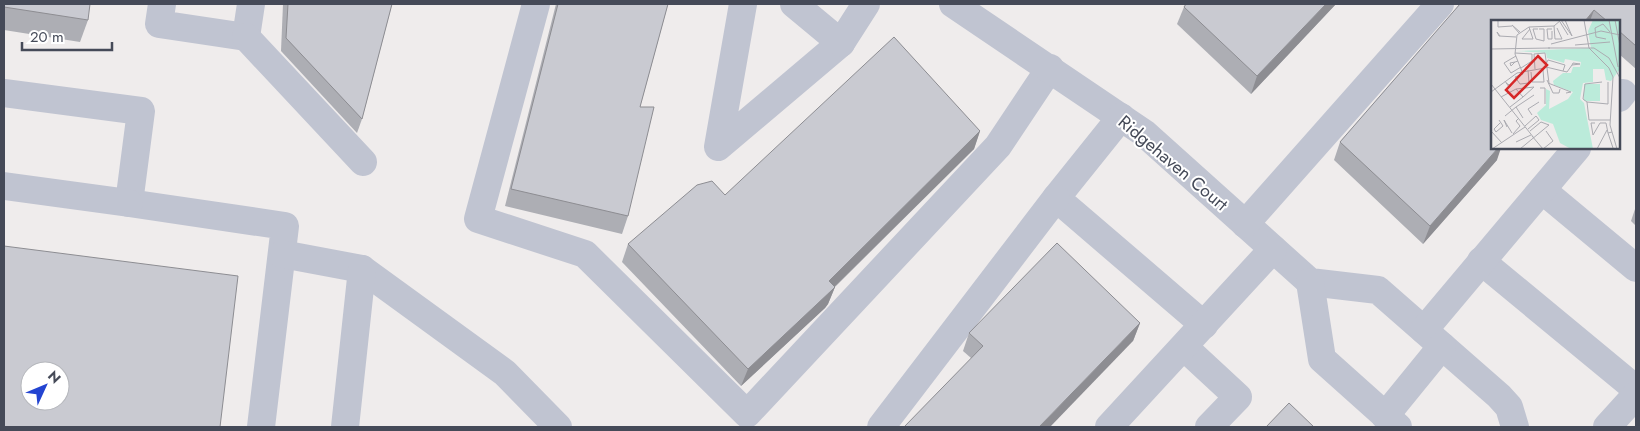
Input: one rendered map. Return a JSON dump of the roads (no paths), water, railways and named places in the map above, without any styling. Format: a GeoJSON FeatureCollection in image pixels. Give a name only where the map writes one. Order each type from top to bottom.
{"type":"FeatureCollection","features":[{"type":"Feature","properties":{"kind":"street"},"geometry":{"type":"LineString","coordinates":[[162,4],[159,24],[246,37],[362,162]]}},
{"type":"Feature","properties":{"kind":"street"},"geometry":{"type":"LineString","coordinates":[[246,37],[251,4]]}},
{"type":"Feature","properties":{"kind":"street"},"geometry":{"type":"LineString","coordinates":[[536,4],[478,220],[585,254],[747,414],[998,146],[1050,68]]}},
{"type":"Feature","properties":{"kind":"street"},"geometry":{"type":"LineString","coordinates":[[744,4],[718,147],[841,43],[866,4]]}},
{"type":"Feature","properties":{"kind":"street"},"geometry":{"type":"LineString","coordinates":[[794,4],[841,43]]}},
{"type":"Feature","properties":{"kind":"street","name":"Ridgehaven Court"},"geometry":{"type":"LineString","coordinates":[[953,4],[1144,133],[1310,282]]}},
{"type":"Feature","properties":{"kind":"street"},"geometry":{"type":"LineString","coordinates":[[1245,224],[1440,4]]}},
{"type":"Feature","properties":{"kind":"street"},"geometry":{"type":"LineString","coordinates":[[4,93],[141,111],[129,203]]}},
{"type":"Feature","properties":{"kind":"street"},"geometry":{"type":"LineString","coordinates":[[881,427],[1056,198],[1121,117]]}},
{"type":"Feature","properties":{"kind":"street"},"geometry":{"type":"LineString","coordinates":[[1515,427],[1509,407],[1499,396],[1433,338],[1378,290],[1310,282],[1322,359],[1392,421],[1433,338],[1481,261],[1576,149]]}},
{"type":"Feature","properties":{"kind":"street"},"geometry":{"type":"LineString","coordinates":[[4,186],[285,226],[261,427]]}},
{"type":"Feature","properties":{"kind":"street"},"geometry":{"type":"LineString","coordinates":[[1542,190],[1636,268]]}},
{"type":"Feature","properties":{"kind":"street"},"geometry":{"type":"LineString","coordinates":[[1056,198],[1204,325]]}},
{"type":"Feature","properties":{"kind":"street"},"geometry":{"type":"LineString","coordinates":[[1109,427],[1273,249]]}},
{"type":"Feature","properties":{"kind":"street"},"geometry":{"type":"LineString","coordinates":[[282,254],[362,269],[505,373],[558,427]]}},
{"type":"Feature","properties":{"kind":"street"},"geometry":{"type":"LineString","coordinates":[[1481,261],[1636,389]]}},
{"type":"Feature","properties":{"kind":"street"},"geometry":{"type":"LineString","coordinates":[[345,427],[362,269]]}},
{"type":"Feature","properties":{"kind":"street"},"geometry":{"type":"LineString","coordinates":[[1184,347],[1238,397],[1209,427]]}},
{"type":"Feature","properties":{"kind":"street"},"geometry":{"type":"LineString","coordinates":[[1607,427],[1636,395]]}}]}
